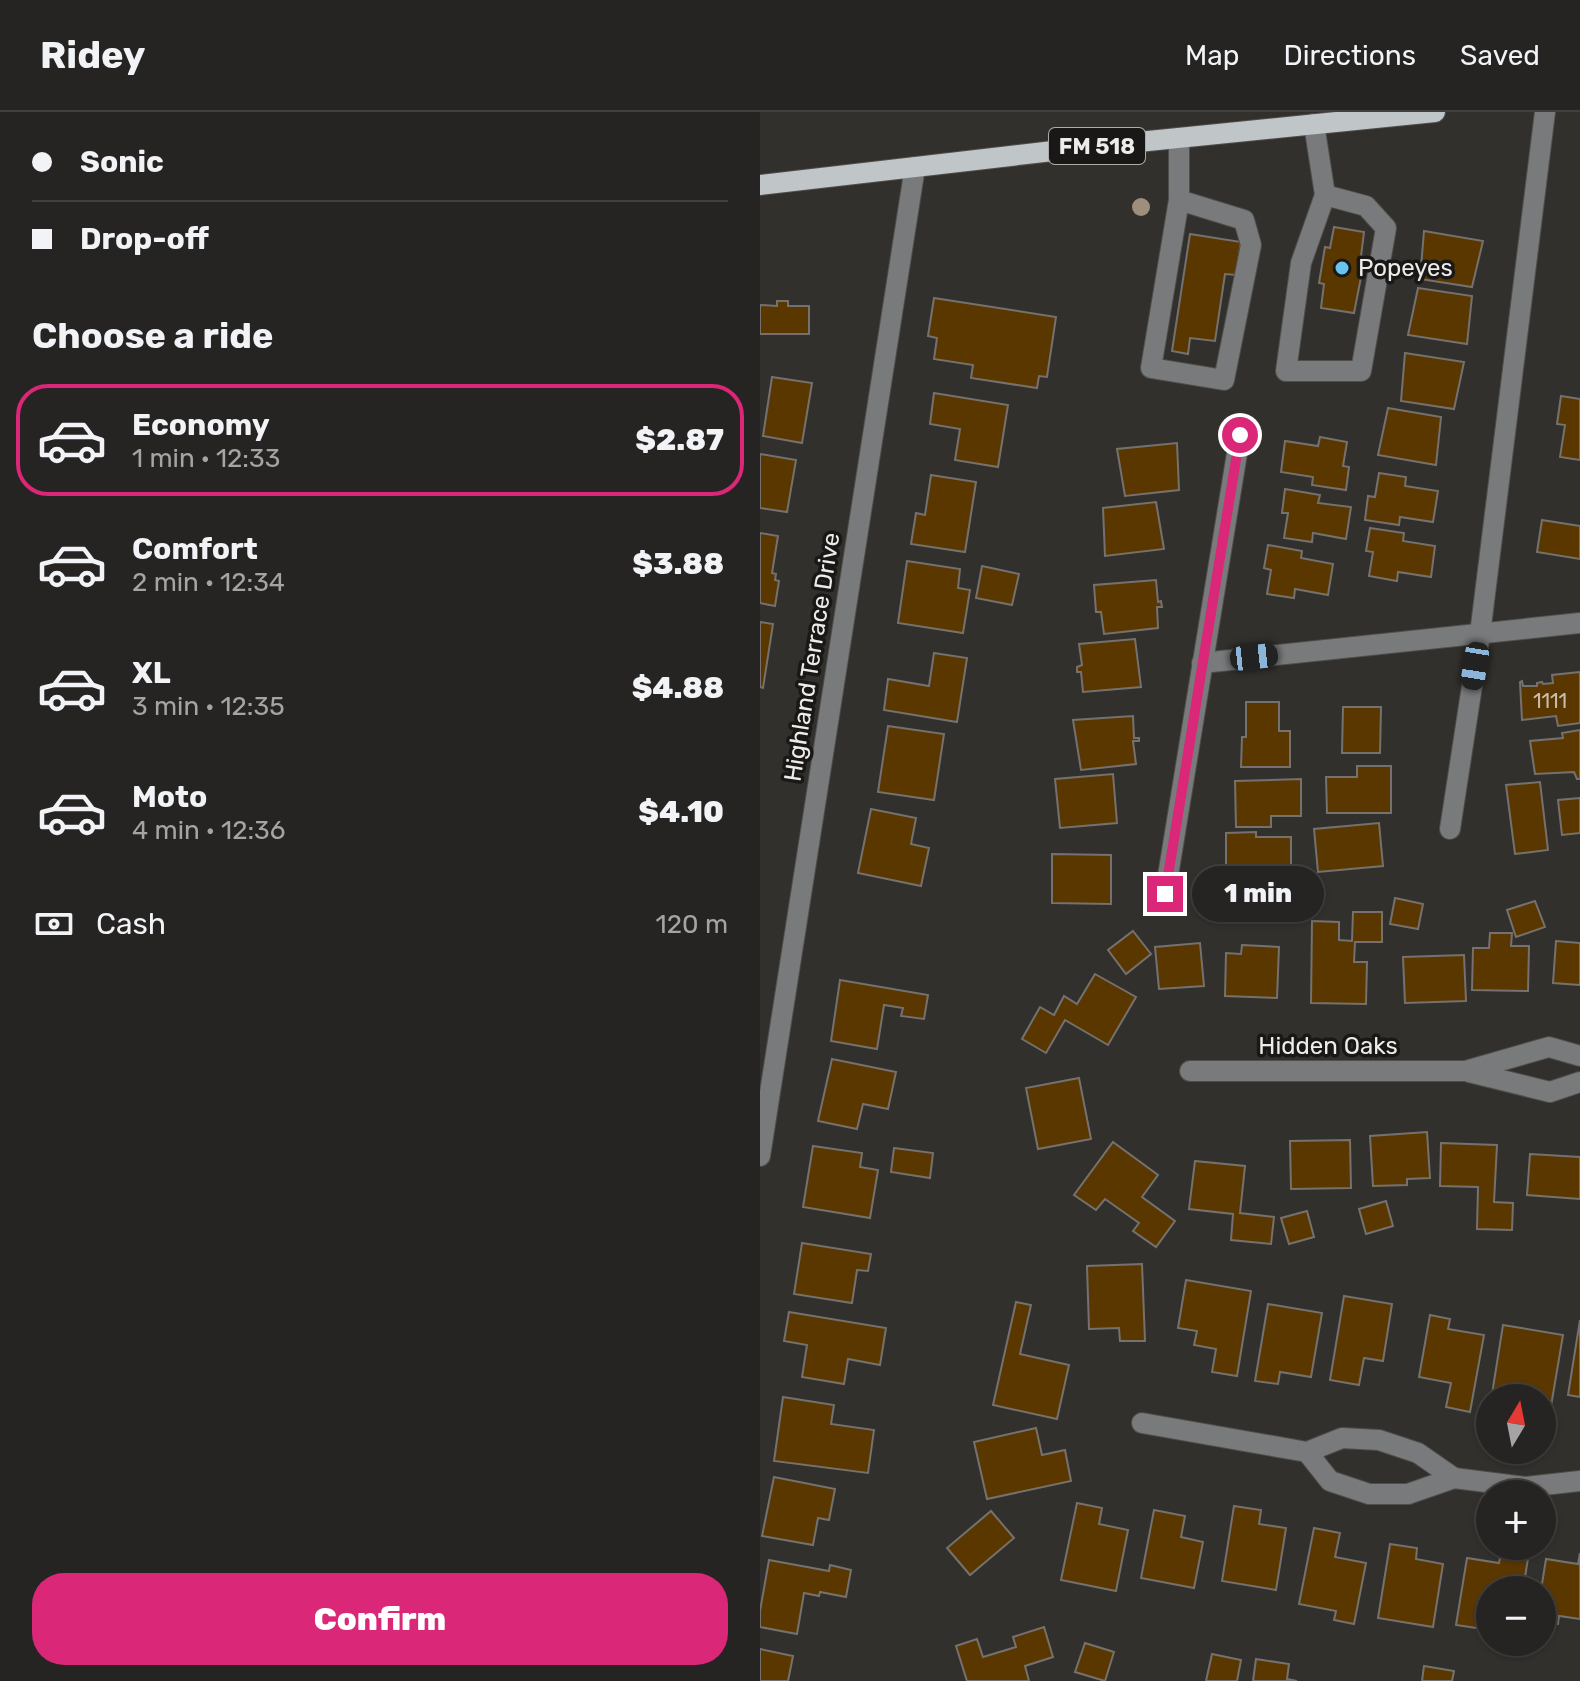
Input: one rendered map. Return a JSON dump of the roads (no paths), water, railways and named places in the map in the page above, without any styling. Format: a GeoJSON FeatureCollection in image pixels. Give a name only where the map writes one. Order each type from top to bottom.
{"type":"FeatureCollection","features":[{"type":"Feature","properties":{"kind":"main road","name":"FM 518"},"geometry":{"type":"LineString","coordinates":[[760,185],[1179,138],[1291,119],[1314,124],[1435,112]]}},
{"type":"Feature","properties":{"kind":"street"},"geometry":{"type":"LineString","coordinates":[[1450,829],[1480,634],[1545,112]]}},
{"type":"Feature","properties":{"kind":"street"},"geometry":{"type":"LineString","coordinates":[[1314,124],[1325,195],[1301,263],[1286,371],[1361,371],[1386,228],[1366,206],[1325,195]]}},
{"type":"Feature","properties":{"kind":"street"},"geometry":{"type":"LineString","coordinates":[[1179,138],[1179,200],[1151,368],[1224,380],[1251,245],[1244,220],[1179,200]]}},
{"type":"Feature","properties":{"kind":"street","name":"Highland Terrace Drive"},"geometry":{"type":"LineString","coordinates":[[760,1156],[915,167]]}},
{"type":"Feature","properties":{"kind":"street"},"geometry":{"type":"LineString","coordinates":[[1165,894],[1240,435]]}},
{"type":"Feature","properties":{"kind":"street"},"geometry":{"type":"LineString","coordinates":[[1202,663],[1580,623]]}},
{"type":"Feature","properties":{"kind":"street","name":"Hidden Oaks"},"geometry":{"type":"LineString","coordinates":[[1465,1071],[1549,1047],[1580,1056]]}},
{"type":"Feature","properties":{"kind":"street","name":"Hidden Oaks"},"geometry":{"type":"LineString","coordinates":[[1190,1071],[1465,1071],[1550,1092],[1580,1082]]}},
{"type":"Feature","properties":{"kind":"street"},"geometry":{"type":"LineString","coordinates":[[1142,1423],[1307,1452],[1342,1438],[1379,1440],[1418,1453],[1454,1478]]}},
{"type":"Feature","properties":{"kind":"street"},"geometry":{"type":"LineString","coordinates":[[1307,1452],[1330,1481],[1369,1494],[1408,1494],[1454,1478],[1526,1487],[1580,1481]]}},
{"type":"Feature","properties":{"kind":"place","name":"Popeyes"},"geometry":{"type":"Point","coordinates":[1342,268]}}]}
